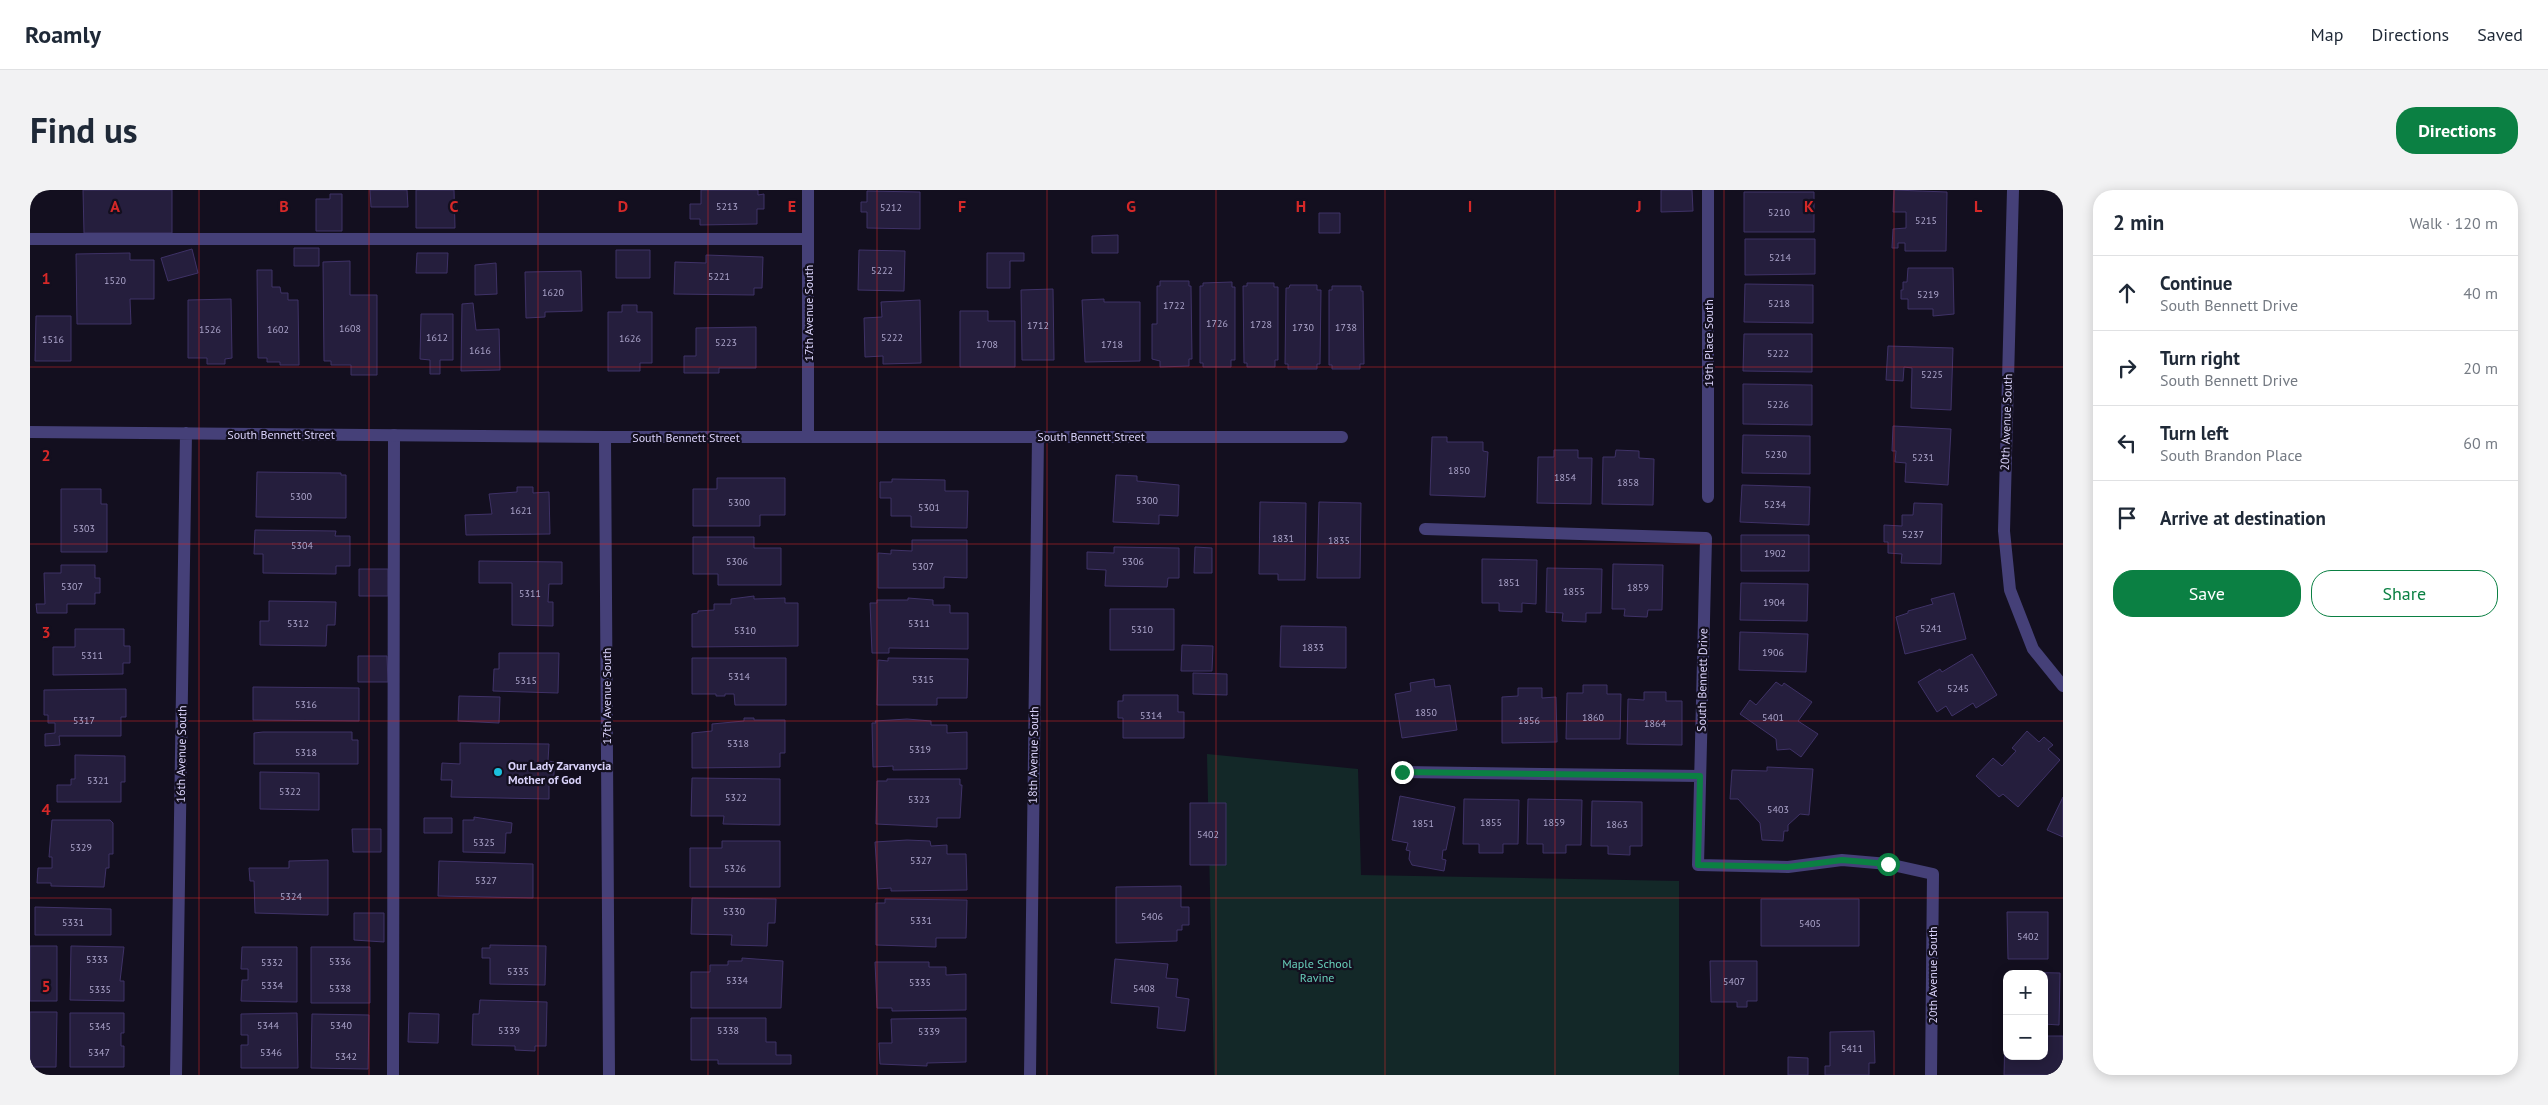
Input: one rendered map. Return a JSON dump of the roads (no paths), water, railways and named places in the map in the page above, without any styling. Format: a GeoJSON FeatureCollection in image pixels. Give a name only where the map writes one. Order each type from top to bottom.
{"type":"FeatureCollection","features":[{"type":"Feature","properties":{"kind":"street","name":"17th Avenue South"},"geometry":{"type":"LineString","coordinates":[[808,190],[808,436]]}},
{"type":"Feature","properties":{"kind":"street","name":"19th Place South"},"geometry":{"type":"LineString","coordinates":[[1708,190],[1708,496]]}},
{"type":"Feature","properties":{"kind":"street","name":"20th Avenue South"},"geometry":{"type":"LineString","coordinates":[[2013,190],[2004,531],[2010,590],[2033,649],[2063,686]]}},
{"type":"Feature","properties":{"kind":"street"},"geometry":{"type":"LineString","coordinates":[[30,240],[808,240]]}},
{"type":"Feature","properties":{"kind":"street","name":"South Bennett Street"},"geometry":{"type":"LineString","coordinates":[[30,432],[605,436],[1342,437]]}},
{"type":"Feature","properties":{"kind":"street","name":"16th Avenue South"},"geometry":{"type":"LineString","coordinates":[[176,1075],[186,433]]}},
{"type":"Feature","properties":{"kind":"street"},"geometry":{"type":"LineString","coordinates":[[392,1075],[394,435]]}},
{"type":"Feature","properties":{"kind":"street","name":"17th Avenue South"},"geometry":{"type":"LineString","coordinates":[[605,436],[608,1075]]}},
{"type":"Feature","properties":{"kind":"street","name":"18th Avenue South"},"geometry":{"type":"LineString","coordinates":[[1030,1075],[1038,436]]}},
{"type":"Feature","properties":{"kind":"street","name":"South Bennett Drive"},"geometry":{"type":"LineString","coordinates":[[1425,529],[1706,538],[1698,865],[1788,867],[1842,860],[1888,864],[1933,874]]}},
{"type":"Feature","properties":{"kind":"street"},"geometry":{"type":"LineString","coordinates":[[1402,772],[1700,776]]}},
{"type":"Feature","properties":{"kind":"street","name":"20th Avenue South"},"geometry":{"type":"LineString","coordinates":[[1932,1075],[1933,874]]}},
{"type":"Feature","properties":{"kind":"place","name":"Our Lady Zarvanycia Mother of God"},"geometry":{"type":"Point","coordinates":[498,772]}},
{"type":"Feature","properties":{"kind":"park label","name":"Maple School Ravine"},"geometry":{"type":"Point","coordinates":[1317,970]}}]}
